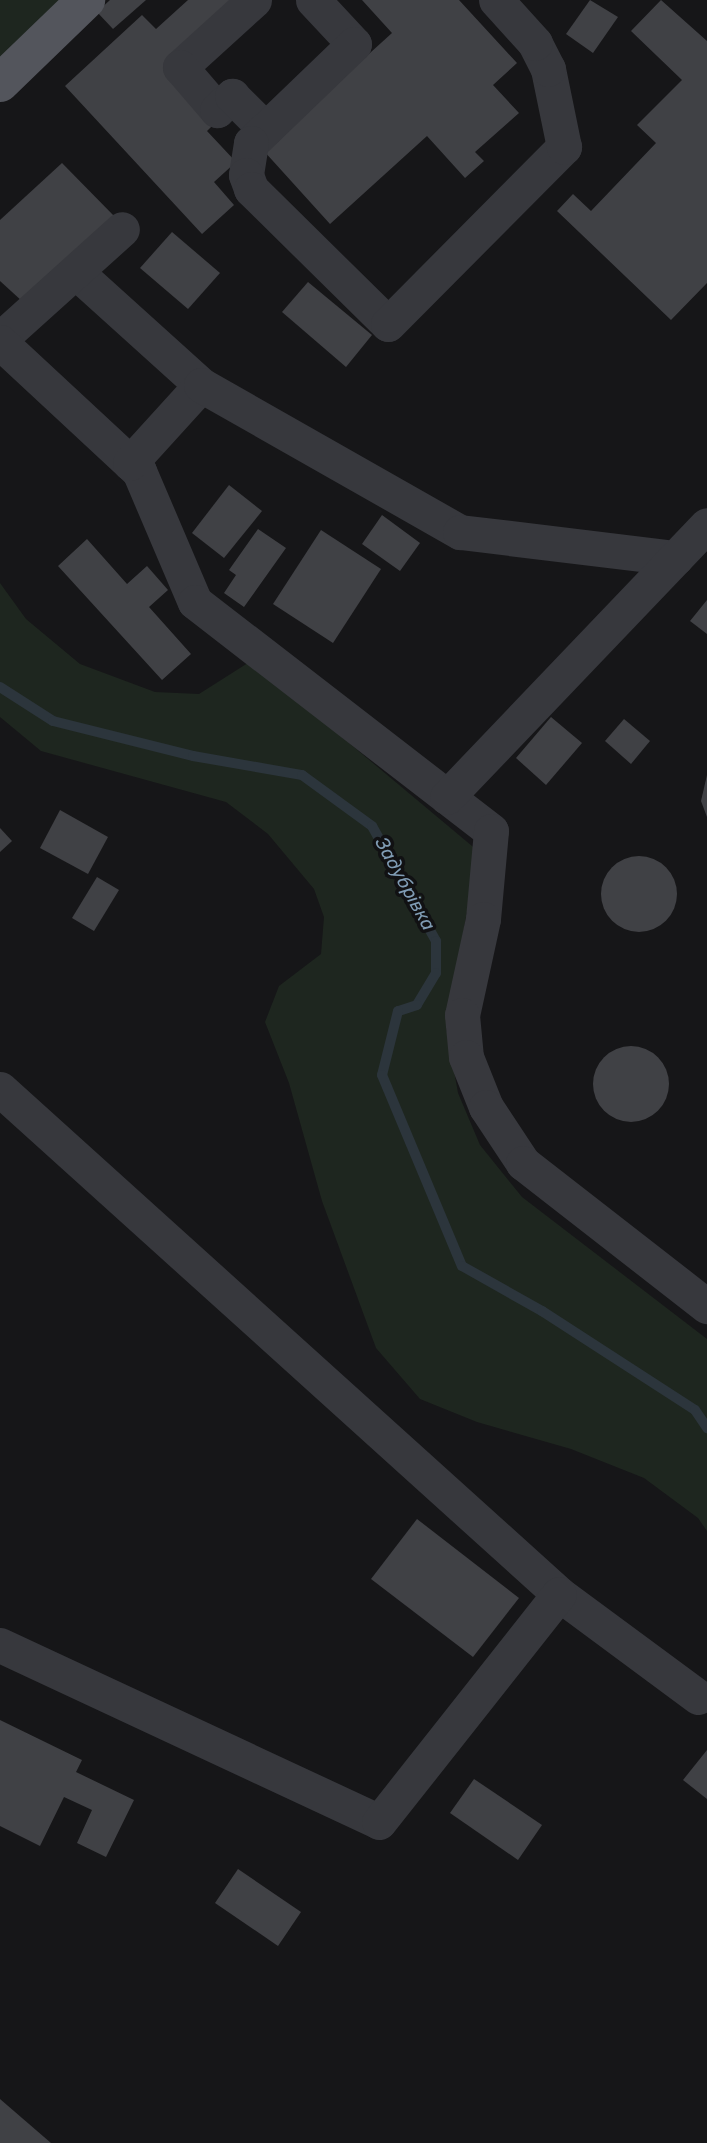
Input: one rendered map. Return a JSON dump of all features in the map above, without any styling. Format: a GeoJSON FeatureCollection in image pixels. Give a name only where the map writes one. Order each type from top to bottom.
{"type":"FeatureCollection","features":[{"type":"Feature","properties":{"kind":"main road"},"geometry":{"type":"LineString","coordinates":[[0,83],[86,0]]}},
{"type":"Feature","properties":{"kind":"lane"},"geometry":{"type":"LineString","coordinates":[[254,0],[180,67],[218,110],[232,96],[265,129]]}},
{"type":"Feature","properties":{"kind":"lane"},"geometry":{"type":"LineString","coordinates":[[313,0],[354,44],[251,143],[246,175],[251,188],[388,324],[564,147],[548,68],[536,43],[496,0]]}},
{"type":"Feature","properties":{"kind":"lane"},"geometry":{"type":"LineString","coordinates":[[122,229],[0,340],[139,471],[195,602],[491,831],[483,919],[462,1015],[466,1057],[486,1107],[523,1163],[707,1306]]}},
{"type":"Feature","properties":{"kind":"lane"},"geometry":{"type":"LineString","coordinates":[[76,272],[201,385],[460,532],[675,558]]}},
{"type":"Feature","properties":{"kind":"lane"},"geometry":{"type":"LineString","coordinates":[[130,463],[201,385]]}},
{"type":"Feature","properties":{"kind":"lane"},"geometry":{"type":"LineString","coordinates":[[447,797],[707,525]]}},
{"type":"Feature","properties":{"kind":"lane"},"geometry":{"type":"LineString","coordinates":[[0,1090],[559,1594],[698,1696]]}},
{"type":"Feature","properties":{"kind":"lane"},"geometry":{"type":"LineString","coordinates":[[0,1645],[379,1822],[559,1594]]}},
{"type":"Feature","properties":{"kind":"shaded area"},"geometry":{"type":"Polygon","coordinates":[[[0,0],[97,0],[0,90],[0,0]]]}},
{"type":"Feature","properties":{"kind":"shaded area"},"geometry":{"type":"Polygon","coordinates":[[[0,583],[26,619],[80,664],[155,692],[199,694],[251,661],[478,851],[446,1027],[458,1093],[480,1145],[522,1197],[707,1339],[707,1531],[698,1518],[644,1478],[571,1449],[477,1422],[420,1399],[376,1348],[322,1201],[289,1083],[265,1022],[279,986],[321,954],[324,917],[314,889],[268,834],[226,802],[41,751],[0,717],[0,583]]]}},
{"type":"Feature","properties":{"kind":"building"},"geometry":{"type":"Polygon","coordinates":[[[110,0],[146,0],[113,29],[97,12],[110,0]]]}},
{"type":"Feature","properties":{"kind":"building"},"geometry":{"type":"Polygon","coordinates":[[[188,0],[237,0],[165,67],[216,122],[207,131],[236,162],[214,182],[234,205],[202,234],[65,86],[142,15],[156,29],[188,0]]]}},
{"type":"Feature","properties":{"kind":"building"},"geometry":{"type":"Polygon","coordinates":[[[362,0],[459,0],[517,63],[493,85],[519,113],[475,152],[484,161],[465,178],[427,136],[330,224],[263,150],[392,33],[362,0]]]}},
{"type":"Feature","properties":{"kind":"building"},"geometry":{"type":"Polygon","coordinates":[[[590,0],[618,17],[593,53],[566,34],[590,0]]]}},
{"type":"Feature","properties":{"kind":"building"},"geometry":{"type":"Polygon","coordinates":[[[661,0],[707,41],[707,283],[671,320],[557,211],[573,194],[591,211],[656,143],[637,125],[682,80],[631,31],[661,0]]]}},
{"type":"Feature","properties":{"kind":"building"},"geometry":{"type":"Polygon","coordinates":[[[62,163],[116,218],[23,302],[0,281],[0,220],[62,163]]]}},
{"type":"Feature","properties":{"kind":"building"},"geometry":{"type":"Polygon","coordinates":[[[172,232],[220,273],[188,309],[140,268],[172,232]]]}},
{"type":"Feature","properties":{"kind":"building"},"geometry":{"type":"Polygon","coordinates":[[[308,282],[372,335],[346,367],[282,312],[308,282]]]}},
{"type":"Feature","properties":{"kind":"building"},"geometry":{"type":"Polygon","coordinates":[[[229,485],[262,511],[224,558],[192,533],[229,485]]]}},
{"type":"Feature","properties":{"kind":"building"},"geometry":{"type":"Polygon","coordinates":[[[382,515],[420,543],[400,571],[362,544],[382,515]]]}},
{"type":"Feature","properties":{"kind":"building"},"geometry":{"type":"Polygon","coordinates":[[[258,529],[286,548],[244,607],[224,593],[236,575],[229,570],[258,529]]]}},
{"type":"Feature","properties":{"kind":"building"},"geometry":{"type":"Polygon","coordinates":[[[321,530],[381,569],[333,643],[273,604],[321,530]]]}},
{"type":"Feature","properties":{"kind":"building"},"geometry":{"type":"Polygon","coordinates":[[[87,539],[127,584],[147,566],[168,590],[149,607],[191,654],[162,680],[58,566],[87,539]]]}},
{"type":"Feature","properties":{"kind":"building"},"geometry":{"type":"Polygon","coordinates":[[[707,600],[707,634],[690,621],[707,600]]]}},
{"type":"Feature","properties":{"kind":"building"},"geometry":{"type":"Polygon","coordinates":[[[551,717],[582,743],[546,785],[516,758],[551,717]]]}},
{"type":"Feature","properties":{"kind":"building"},"geometry":{"type":"Polygon","coordinates":[[[624,719],[650,741],[631,764],[605,741],[624,719]]]}},
{"type":"Feature","properties":{"kind":"building"},"geometry":{"type":"Polygon","coordinates":[[[707,775],[707,817],[701,801],[707,775]]]}},
{"type":"Feature","properties":{"kind":"building"},"geometry":{"type":"Polygon","coordinates":[[[60,810],[108,837],[88,874],[40,848],[60,810]]]}},
{"type":"Feature","properties":{"kind":"building"},"geometry":{"type":"Polygon","coordinates":[[[0,828],[12,841],[0,852],[0,828]]]}},
{"type":"Feature","properties":{"kind":"building"},"geometry":{"type":"Polygon","coordinates":[[[639,856],[653,859],[666,867],[674,880],[677,894],[674,908],[666,921],[653,929],[639,932],[625,929],[612,921],[604,908],[601,894],[604,880],[612,867],[625,859],[639,856]]]}},
{"type":"Feature","properties":{"kind":"building"},"geometry":{"type":"Polygon","coordinates":[[[97,877],[119,890],[94,931],[72,918],[97,877]]]}},
{"type":"Feature","properties":{"kind":"building"},"geometry":{"type":"Polygon","coordinates":[[[631,1046],[645,1049],[658,1057],[666,1070],[669,1084],[666,1098],[658,1111],[645,1119],[631,1122],[617,1119],[604,1111],[596,1098],[593,1084],[596,1070],[604,1057],[617,1049],[631,1046]]]}},
{"type":"Feature","properties":{"kind":"building"},"geometry":{"type":"Polygon","coordinates":[[[417,1519],[519,1598],[473,1657],[371,1579],[417,1519]]]}},
{"type":"Feature","properties":{"kind":"building"},"geometry":{"type":"Polygon","coordinates":[[[0,1720],[82,1760],[76,1772],[134,1800],[106,1857],[77,1843],[92,1810],[64,1797],[40,1846],[0,1826],[0,1720]]]}},
{"type":"Feature","properties":{"kind":"building"},"geometry":{"type":"Polygon","coordinates":[[[707,1750],[707,1799],[683,1780],[707,1750]]]}},
{"type":"Feature","properties":{"kind":"building"},"geometry":{"type":"Polygon","coordinates":[[[474,1779],[542,1825],[518,1860],[450,1813],[474,1779]]]}},
{"type":"Feature","properties":{"kind":"building"},"geometry":{"type":"Polygon","coordinates":[[[238,1869],[301,1912],[278,1946],[215,1903],[238,1869]]]}},
{"type":"Feature","properties":{"kind":"building"},"geometry":{"type":"Polygon","coordinates":[[[0,2099],[51,2143],[0,2143],[0,2099]]]}},
{"type":"Feature","properties":{"kind":"waterway","name":"Задубрівка"},"geometry":{"type":"LineString","coordinates":[[0,687],[53,721],[193,756],[302,775],[372,826],[436,941],[436,973],[417,1005],[398,1011],[382,1075],[462,1266],[542,1311],[695,1410],[707,1428]]}}]}
